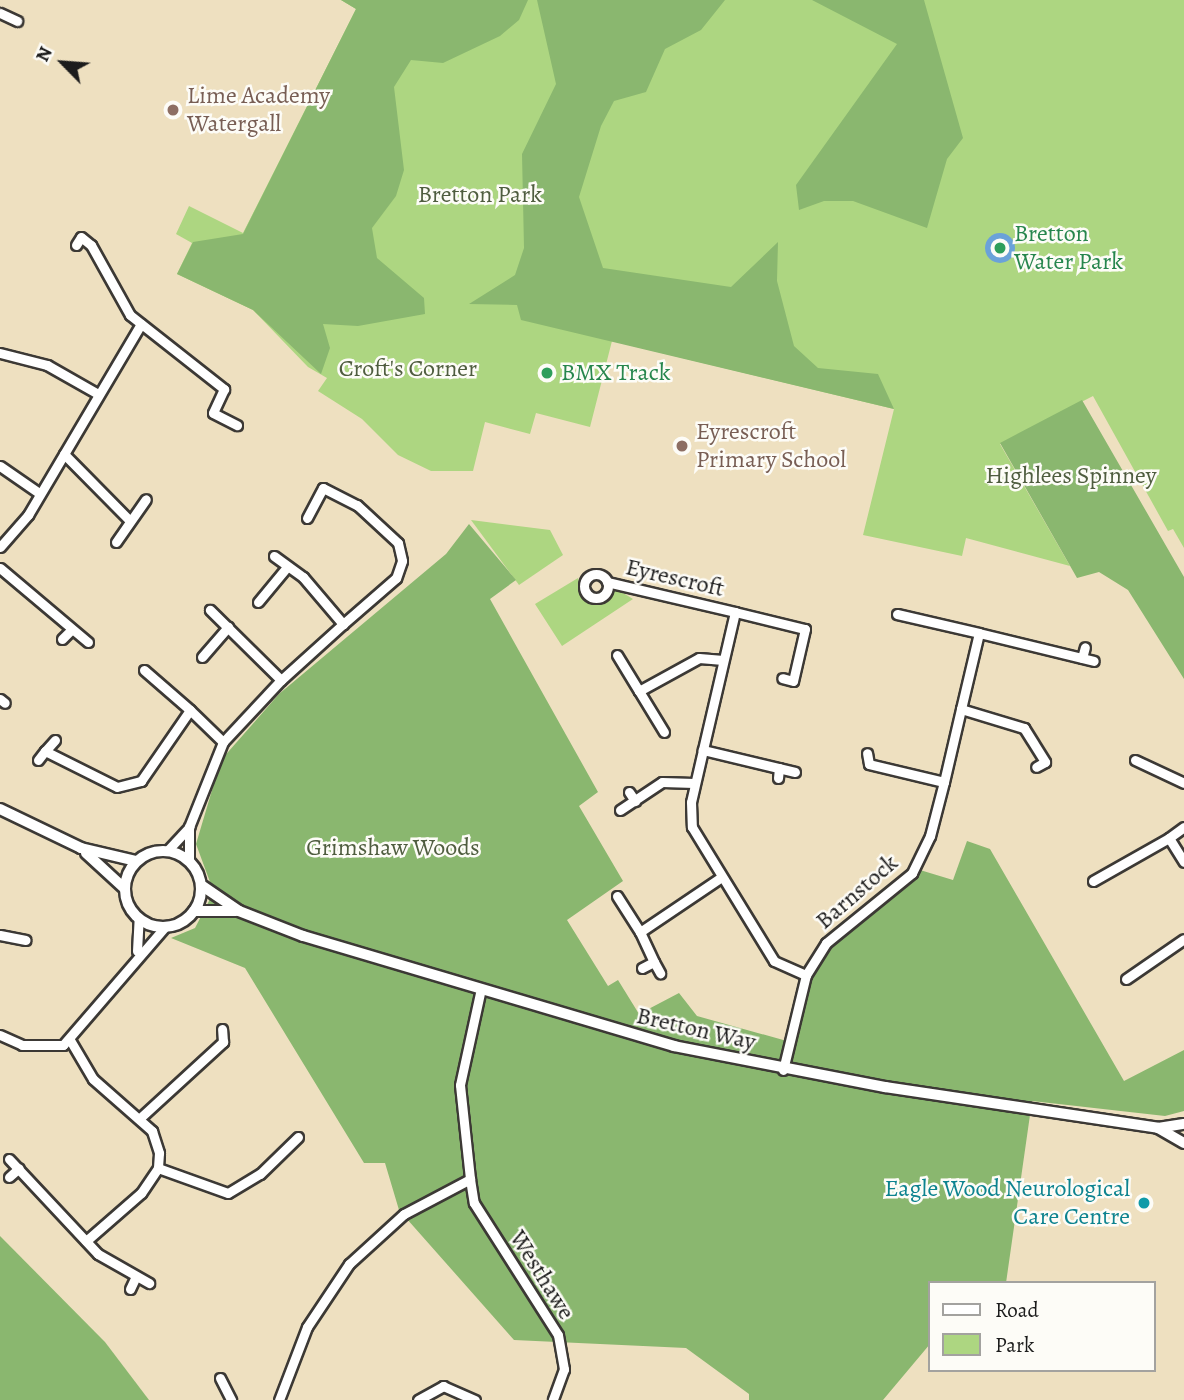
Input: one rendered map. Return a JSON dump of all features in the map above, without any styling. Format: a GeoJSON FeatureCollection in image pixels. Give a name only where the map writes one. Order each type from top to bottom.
{"type":"FeatureCollection","features":[{"type":"Feature","properties":{"kind":"street"},"geometry":{"type":"LineString","coordinates":[[0,13],[17,21]]}},
{"type":"Feature","properties":{"kind":"street"},"geometry":{"type":"LineString","coordinates":[[77,239],[91,245],[120,303],[141,324],[224,390],[213,413],[237,425]]}},
{"type":"Feature","properties":{"kind":"street"},"geometry":{"type":"LineString","coordinates":[[0,547],[64,454],[141,324]]}},
{"type":"Feature","properties":{"kind":"street"},"geometry":{"type":"LineString","coordinates":[[0,353],[47,365],[98,394]]}},
{"type":"Feature","properties":{"kind":"street"},"geometry":{"type":"LineString","coordinates":[[64,454],[130,521]]}},
{"type":"Feature","properties":{"kind":"street"},"geometry":{"type":"LineString","coordinates":[[0,466],[39,493]]}},
{"type":"Feature","properties":{"kind":"street"},"geometry":{"type":"LineString","coordinates":[[0,1035],[40,1047],[70,1041],[137,953],[165,927],[194,911],[201,886],[188,860],[189,827],[223,742],[281,680],[396,578],[402,561],[398,544],[356,505],[323,488],[307,517]]}},
{"type":"Feature","properties":{"kind":"street"},"geometry":{"type":"LineString","coordinates":[[116,542],[146,499]]}},
{"type":"Feature","properties":{"kind":"street"},"geometry":{"type":"LineString","coordinates":[[274,556],[343,624]]}},
{"type":"Feature","properties":{"kind":"street"},"geometry":{"type":"LineString","coordinates":[[258,602],[287,567]]}},
{"type":"Feature","properties":{"kind":"street"},"geometry":{"type":"LineString","coordinates":[[0,568],[88,642]]}},
{"type":"Feature","properties":{"kind":"street","name":"Eyrescroft"},"geometry":{"type":"LineString","coordinates":[[607,582],[805,629],[793,681],[782,678]]}},
{"type":"Feature","properties":{"kind":"street"},"geometry":{"type":"LineString","coordinates":[[908,617],[911,606]]}},
{"type":"Feature","properties":{"kind":"street"},"geometry":{"type":"LineString","coordinates":[[210,610],[281,680]]}},
{"type":"Feature","properties":{"kind":"street","name":"Eyrescroft"},"geometry":{"type":"LineString","coordinates":[[735,612],[694,783],[692,827],[720,878],[774,961],[806,975]]}},
{"type":"Feature","properties":{"kind":"street"},"geometry":{"type":"LineString","coordinates":[[897,614],[1094,661]]}},
{"type":"Feature","properties":{"kind":"street"},"geometry":{"type":"LineString","coordinates":[[202,657],[228,627]]}},
{"type":"Feature","properties":{"kind":"street"},"geometry":{"type":"LineString","coordinates":[[62,639],[71,630]]}},
{"type":"Feature","properties":{"kind":"street","name":"Barnstock"},"geometry":{"type":"LineString","coordinates":[[783,1070],[806,975],[826,943],[912,873],[930,836],[979,634]]}},
{"type":"Feature","properties":{"kind":"street"},"geometry":{"type":"LineString","coordinates":[[1082,658],[1085,647]]}},
{"type":"Feature","properties":{"kind":"street"},"geometry":{"type":"LineString","coordinates":[[617,655],[664,732]]}},
{"type":"Feature","properties":{"kind":"street"},"geometry":{"type":"LineString","coordinates":[[639,691],[699,658],[723,660]]}},
{"type":"Feature","properties":{"kind":"street"},"geometry":{"type":"LineString","coordinates":[[144,670],[223,742]]}},
{"type":"Feature","properties":{"kind":"street"},"geometry":{"type":"LineString","coordinates":[[961,709],[1024,728],[1045,762],[1036,767]]}},
{"type":"Feature","properties":{"kind":"street"},"geometry":{"type":"LineString","coordinates":[[45,751],[101,781],[129,787],[141,781],[190,710]]}},
{"type":"Feature","properties":{"kind":"street"},"geometry":{"type":"LineString","coordinates":[[38,760],[55,740]]}},
{"type":"Feature","properties":{"kind":"street"},"geometry":{"type":"LineString","coordinates":[[703,750],[795,772]]}},
{"type":"Feature","properties":{"kind":"street"},"geometry":{"type":"LineString","coordinates":[[867,752],[869,764],[944,782]]}},
{"type":"Feature","properties":{"kind":"street"},"geometry":{"type":"LineString","coordinates":[[1135,760],[1184,783]]}},
{"type":"Feature","properties":{"kind":"street"},"geometry":{"type":"LineString","coordinates":[[778,778],[779,768]]}},
{"type":"Feature","properties":{"kind":"street"},"geometry":{"type":"LineString","coordinates":[[620,810],[662,782],[694,783]]}},
{"type":"Feature","properties":{"kind":"street"},"geometry":{"type":"LineString","coordinates":[[629,792],[635,801]]}},
{"type":"Feature","properties":{"kind":"street"},"geometry":{"type":"LineString","coordinates":[[0,809],[81,848],[136,862],[167,850],[189,827]]}},
{"type":"Feature","properties":{"kind":"street"},"geometry":{"type":"LineString","coordinates":[[1093,881],[1184,827]]}},
{"type":"Feature","properties":{"kind":"street"},"geometry":{"type":"LineString","coordinates":[[1169,838],[1184,862]]}},
{"type":"Feature","properties":{"kind":"street"},"geometry":{"type":"LineString","coordinates":[[81,848],[125,889],[139,918],[137,953]]}},
{"type":"Feature","properties":{"kind":"street"},"geometry":{"type":"LineString","coordinates":[[167,850],[188,860]]}},
{"type":"Feature","properties":{"kind":"street"},"geometry":{"type":"LineString","coordinates":[[125,889],[136,862]]}},
{"type":"Feature","properties":{"kind":"street"},"geometry":{"type":"LineString","coordinates":[[640,932],[720,878]]}},
{"type":"Feature","properties":{"kind":"street","name":"Bretton Way"},"geometry":{"type":"LineString","coordinates":[[201,886],[239,911],[480,993],[783,1070],[1158,1128],[1184,1124]]}},
{"type":"Feature","properties":{"kind":"street"},"geometry":{"type":"LineString","coordinates":[[617,896],[640,932],[660,973]]}},
{"type":"Feature","properties":{"kind":"street","name":"Bretton Way"},"geometry":{"type":"LineString","coordinates":[[194,911],[239,911]]}},
{"type":"Feature","properties":{"kind":"street"},"geometry":{"type":"LineString","coordinates":[[139,918],[165,927]]}},
{"type":"Feature","properties":{"kind":"street"},"geometry":{"type":"LineString","coordinates":[[0,935],[26,940]]}},
{"type":"Feature","properties":{"kind":"street"},"geometry":{"type":"LineString","coordinates":[[1126,979],[1184,939]]}},
{"type":"Feature","properties":{"kind":"street"},"geometry":{"type":"LineString","coordinates":[[642,968],[654,962]]}},
{"type":"Feature","properties":{"kind":"street","name":"Westhawe"},"geometry":{"type":"LineString","coordinates":[[480,993],[460,1084],[474,1203],[558,1335],[564,1369],[557,1399]]}},
{"type":"Feature","properties":{"kind":"street"},"geometry":{"type":"LineString","coordinates":[[140,1118],[227,1045],[222,1029]]}},
{"type":"Feature","properties":{"kind":"street"},"geometry":{"type":"LineString","coordinates":[[70,1041],[93,1079],[140,1118],[157,1142],[158,1168],[141,1193],[86,1241]]}},
{"type":"Feature","properties":{"kind":"street","name":"Bretton Way"},"geometry":{"type":"LineString","coordinates":[[1158,1128],[1184,1143]]}},
{"type":"Feature","properties":{"kind":"street"},"geometry":{"type":"LineString","coordinates":[[158,1168],[228,1193],[250,1182],[284,1143],[298,1138]]}},
{"type":"Feature","properties":{"kind":"street"},"geometry":{"type":"LineString","coordinates":[[9,1159],[86,1241],[149,1283]]}},
{"type":"Feature","properties":{"kind":"street"},"geometry":{"type":"LineString","coordinates":[[9,1177],[19,1168]]}},
{"type":"Feature","properties":{"kind":"street"},"geometry":{"type":"LineString","coordinates":[[279,1400],[307,1327],[349,1264],[404,1214],[470,1179]]}},
{"type":"Feature","properties":{"kind":"street"},"geometry":{"type":"LineString","coordinates":[[130,1289],[136,1276]]}},
{"type":"Feature","properties":{"kind":"street"},"geometry":{"type":"LineString","coordinates":[[226,1382],[231,1400]]}},
{"type":"Feature","properties":{"kind":"street"},"geometry":{"type":"LineString","coordinates":[[418,1400],[443,1386],[475,1400]]}},
{"type":"Feature","properties":{"kind":"green space","name":"Bretton Park"},"geometry":{"type":"Polygon","coordinates":[[[341,0],[1184,0],[1184,548],[1173,529],[1168,531],[1093,396],[1000,444],[1070,566],[966,538],[962,556],[863,535],[894,409],[612,341],[590,427],[536,413],[530,434],[485,422],[473,471],[431,471],[398,455],[362,419],[318,391],[327,378],[308,367],[253,310],[177,274],[192,243],[176,234],[189,206],[243,233],[356,9],[341,0]]]}},
{"type":"Feature","properties":{"kind":"green space"},"geometry":{"type":"Polygon","coordinates":[[[341,0],[528,0],[519,20],[500,36],[443,63],[411,60],[394,87],[404,170],[396,196],[372,228],[377,258],[424,298],[425,314],[358,326],[323,324],[330,348],[321,374],[253,310],[177,274],[193,242],[243,234],[356,9],[341,0]]]}},
{"type":"Feature","properties":{"kind":"green space"},"geometry":{"type":"Polygon","coordinates":[[[537,0],[725,0],[701,30],[665,49],[646,92],[614,101],[601,126],[579,197],[603,268],[731,287],[778,242],[777,281],[794,346],[818,368],[878,374],[894,409],[521,320],[517,305],[469,304],[515,275],[524,248],[522,154],[556,84],[537,0]]]}},
{"type":"Feature","properties":{"kind":"green space"},"geometry":{"type":"Polygon","coordinates":[[[812,0],[924,0],[963,138],[947,159],[927,228],[853,201],[824,201],[799,210],[796,185],[897,44],[812,0]]]}},
{"type":"Feature","properties":{"kind":"green space","name":"Highlees Spinney"},"geometry":{"type":"Polygon","coordinates":[[[1082,400],[1184,577],[1184,679],[1128,590],[1099,572],[1077,578],[1000,443],[1082,400]]]}},
{"type":"Feature","properties":{"kind":"green space"},"geometry":{"type":"Polygon","coordinates":[[[471,520],[550,530],[563,555],[519,585],[471,520]]]}},
{"type":"Feature","properties":{"kind":"green space","name":"Grimshaw Woods"},"geometry":{"type":"Polygon","coordinates":[[[469,524],[516,580],[490,599],[598,792],[579,806],[623,881],[567,920],[608,986],[618,980],[639,1014],[679,993],[697,1016],[794,1043],[811,980],[830,946],[920,870],[953,880],[967,841],[990,849],[1124,1081],[1184,1050],[1184,1111],[1165,1116],[1032,1101],[1006,1281],[928,1281],[928,1346],[883,1400],[749,1400],[749,1394],[686,1348],[514,1340],[399,1210],[385,1163],[364,1163],[245,968],[171,938],[195,928],[209,901],[210,882],[196,844],[221,760],[279,694],[446,554],[469,524]]]}},
{"type":"Feature","properties":{"kind":"green space"},"geometry":{"type":"Polygon","coordinates":[[[578,578],[586,602],[608,601],[615,588],[633,599],[562,646],[535,604],[578,578]]]}},
{"type":"Feature","properties":{"kind":"green space"},"geometry":{"type":"Polygon","coordinates":[[[0,1236],[105,1342],[149,1400],[0,1400],[0,1236]]]}},
{"type":"Feature","properties":{"kind":"water","name":"Bretton Water Park"},"geometry":{"type":"Polygon","coordinates":[[[1000,233],[1011,237],[1015,248],[1011,259],[1000,263],[989,259],[985,248],[989,237],[1000,233]]]}},
{"type":"Feature","properties":{"kind":"place","name":"Lime Academy Watergall"},"geometry":{"type":"Point","coordinates":[173,110]}},
{"type":"Feature","properties":{"kind":"place","name":"Bretton Water Park"},"geometry":{"type":"Point","coordinates":[1000,248]}},
{"type":"Feature","properties":{"kind":"place","name":"BMX Track"},"geometry":{"type":"Point","coordinates":[547,373]}},
{"type":"Feature","properties":{"kind":"place","name":"Eyrescroft Primary School"},"geometry":{"type":"Point","coordinates":[682,446]}},
{"type":"Feature","properties":{"kind":"place","name":"Eagle Wood Neurological Care Centre"},"geometry":{"type":"Point","coordinates":[1144,1203]}},
{"type":"Feature","properties":{"kind":"park label","name":"Croft's Corner"},"geometry":{"type":"Point","coordinates":[408,369]}}]}
